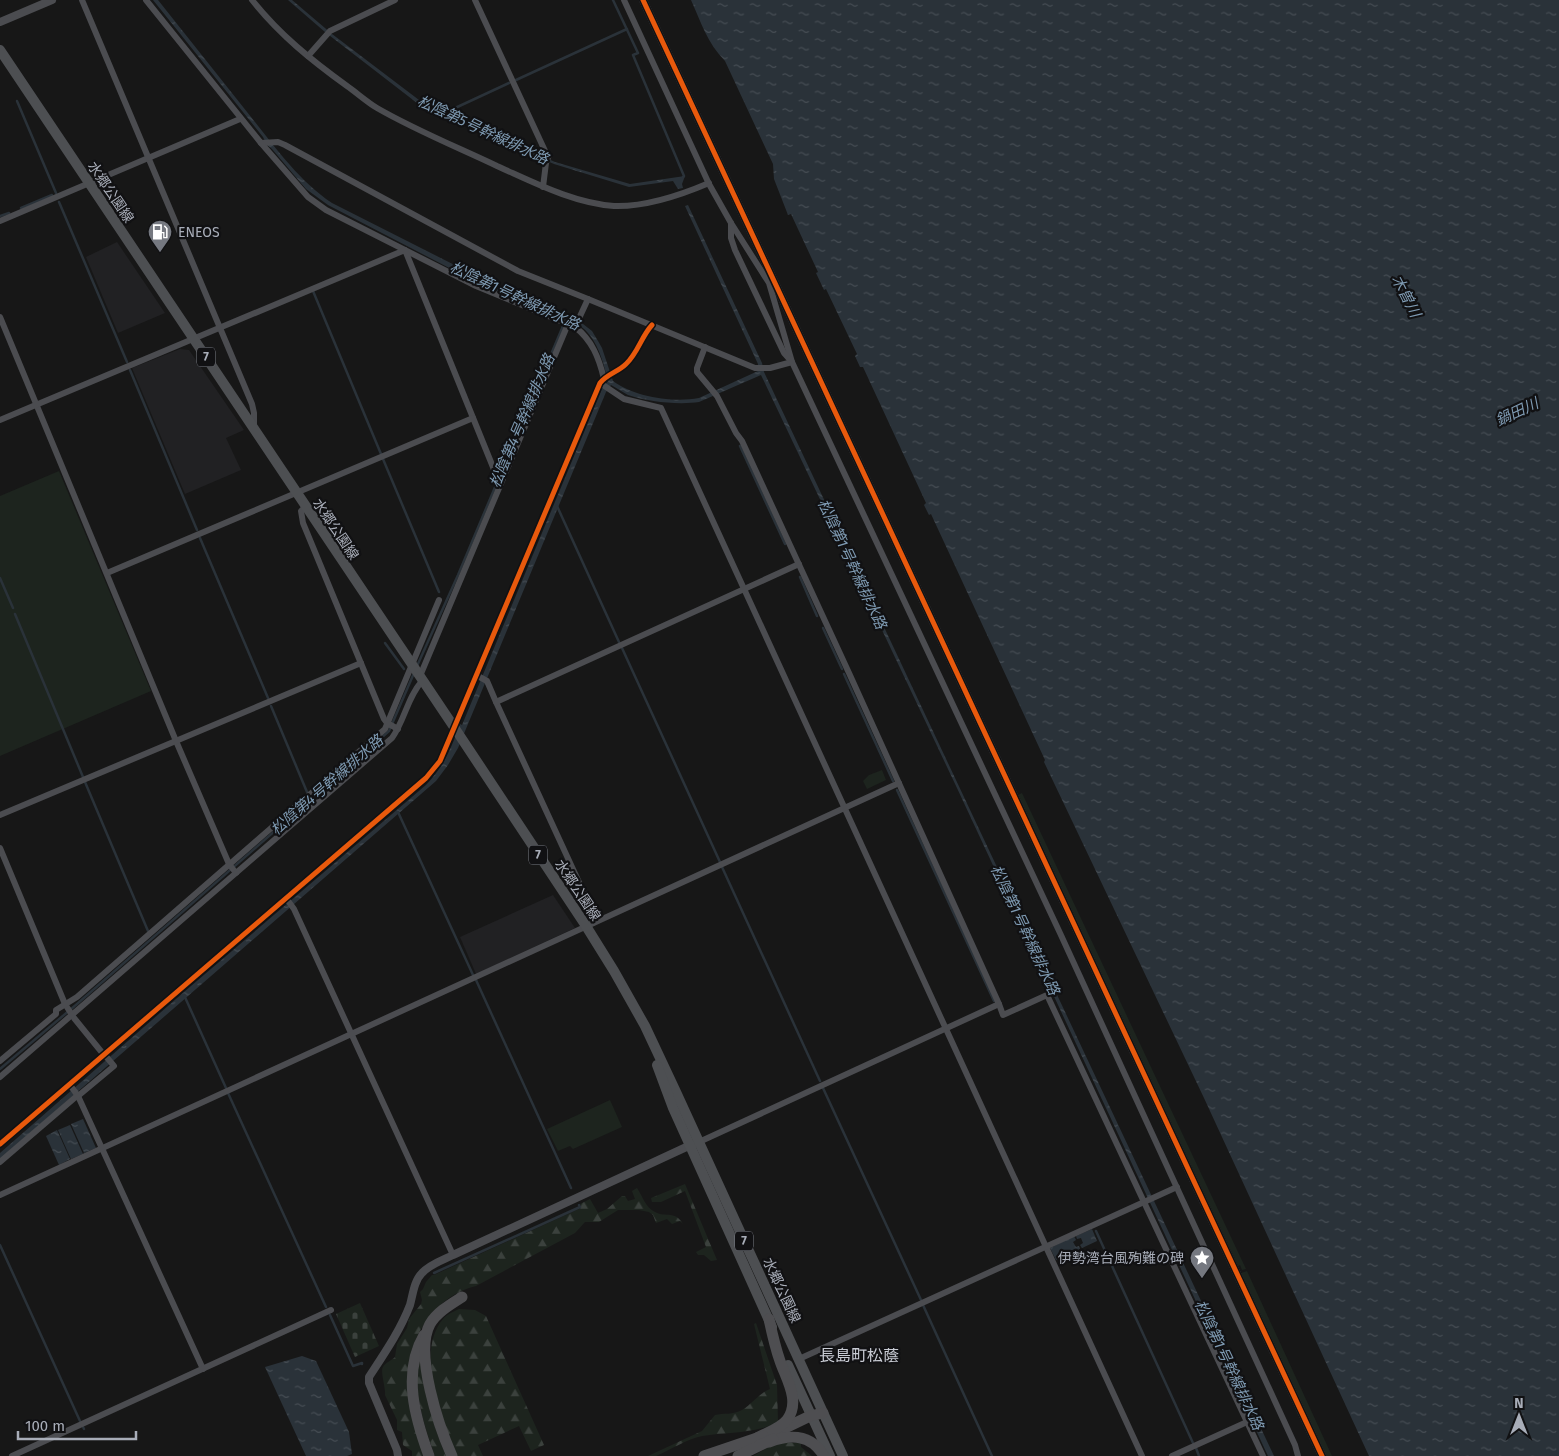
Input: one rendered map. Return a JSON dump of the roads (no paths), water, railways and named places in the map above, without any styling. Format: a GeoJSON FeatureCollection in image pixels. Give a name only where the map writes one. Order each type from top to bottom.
{"type":"FeatureCollection","features":[{"type":"Feature","properties":{"kind":"highway"},"geometry":{"type":"LineString","coordinates":[[429,1456],[414,1408],[412,1377],[414,1361],[419,1345],[430,1325],[445,1308],[462,1297]]}},
{"type":"Feature","properties":{"kind":"highway"},"geometry":{"type":"LineString","coordinates":[[738,1456],[786,1422],[792,1408],[792,1391],[780,1361],[768,1319]]}},
{"type":"Feature","properties":{"kind":"highway"},"geometry":{"type":"LineString","coordinates":[[430,1325],[426,1343],[427,1376],[432,1401],[452,1456]]}},
{"type":"Feature","properties":{"kind":"highway"},"geometry":{"type":"LineString","coordinates":[[758,1442],[823,1413]]}},
{"type":"Feature","properties":{"kind":"highway"},"geometry":{"type":"LineString","coordinates":[[704,1456],[785,1437],[801,1437],[815,1444],[824,1456]]}},
{"type":"Feature","properties":{"kind":"main road","name":"水郷公園線"},"geometry":{"type":"LineString","coordinates":[[0,50],[420,678],[589,925],[645,1026],[768,1319],[811,1418],[830,1456]]}},
{"type":"Feature","properties":{"kind":"main road","name":"水郷公園線"},"geometry":{"type":"LineString","coordinates":[[694,1144],[799,1359],[843,1456]]}},
{"type":"Feature","properties":{"kind":"street"},"geometry":{"type":"LineString","coordinates":[[0,22],[52,0]]}},
{"type":"Feature","properties":{"kind":"street"},"geometry":{"type":"LineString","coordinates":[[82,0],[252,404],[254,428]]}},
{"type":"Feature","properties":{"kind":"street"},"geometry":{"type":"LineString","coordinates":[[146,0],[240,119],[312,200],[326,210],[476,286],[568,324],[577,323]]}},
{"type":"Feature","properties":{"kind":"street"},"geometry":{"type":"LineString","coordinates":[[252,0],[277,30],[377,108],[543,187],[584,201],[616,206],[679,196],[709,183]]}},
{"type":"Feature","properties":{"kind":"street"},"geometry":{"type":"LineString","coordinates":[[308,56],[330,30],[395,0]]}},
{"type":"Feature","properties":{"kind":"street"},"geometry":{"type":"LineString","coordinates":[[475,0],[546,153],[549,155],[543,187]]}},
{"type":"Feature","properties":{"kind":"street"},"geometry":{"type":"LineString","coordinates":[[624,0],[709,183],[731,223],[771,282],[792,362],[1060,933],[1295,1445],[1298,1456]]}},
{"type":"Feature","properties":{"kind":"street"},"geometry":{"type":"LineString","coordinates":[[643,0],[771,282],[1322,1456]]}},
{"type":"Feature","properties":{"kind":"street"},"geometry":{"type":"LineString","coordinates":[[0,221],[240,119]]}},
{"type":"Feature","properties":{"kind":"street"},"geometry":{"type":"LineString","coordinates":[[262,143],[276,142],[285,145],[518,271],[757,368],[766,368],[792,362]]}},
{"type":"Feature","properties":{"kind":"street"},"geometry":{"type":"LineString","coordinates":[[731,223],[731,238],[735,250],[784,353],[792,362]]}},
{"type":"Feature","properties":{"kind":"street"},"geometry":{"type":"LineString","coordinates":[[0,420],[404,250]]}},
{"type":"Feature","properties":{"kind":"street"},"geometry":{"type":"LineString","coordinates":[[404,250],[500,479]]}},
{"type":"Feature","properties":{"kind":"street"},"geometry":{"type":"LineString","coordinates":[[577,323],[588,299]]}},
{"type":"Feature","properties":{"kind":"street"},"geometry":{"type":"LineString","coordinates":[[0,317],[176,741],[229,865],[236,872]]}},
{"type":"Feature","properties":{"kind":"street"},"geometry":{"type":"LineString","coordinates":[[577,323],[595,351],[603,381],[610,389],[624,399],[661,408],[1142,1456]]}},
{"type":"Feature","properties":{"kind":"street"},"geometry":{"type":"LineString","coordinates":[[0,1077],[392,738],[420,678],[500,479],[568,324]]}},
{"type":"Feature","properties":{"kind":"street"},"geometry":{"type":"LineString","coordinates":[[0,1144],[287,899],[426,778],[440,761],[458,733],[478,676],[603,381],[611,373],[625,365],[635,354],[647,330],[652,325]]}},
{"type":"Feature","properties":{"kind":"street"},"geometry":{"type":"LineString","coordinates":[[705,347],[697,372],[716,396],[742,441],[1003,1015],[1048,995],[1263,1456]]}},
{"type":"Feature","properties":{"kind":"street"},"geometry":{"type":"LineString","coordinates":[[107,573],[473,418]]}},
{"type":"Feature","properties":{"kind":"street"},"geometry":{"type":"LineString","coordinates":[[305,507],[301,511],[303,523],[361,663],[387,724],[397,729]]}},
{"type":"Feature","properties":{"kind":"street"},"geometry":{"type":"LineString","coordinates":[[496,702],[799,564]]}},
{"type":"Feature","properties":{"kind":"street"},"geometry":{"type":"LineString","coordinates":[[0,1061],[56,1014],[56,1010],[77,997],[385,729],[439,600]]}},
{"type":"Feature","properties":{"kind":"street"},"geometry":{"type":"LineString","coordinates":[[0,815],[361,663]]}},
{"type":"Feature","properties":{"kind":"street"},"geometry":{"type":"LineString","coordinates":[[478,676],[487,682],[589,904],[589,925]]}},
{"type":"Feature","properties":{"kind":"street"},"geometry":{"type":"LineString","coordinates":[[0,1195],[899,783]]}},
{"type":"Feature","properties":{"kind":"street"},"geometry":{"type":"LineString","coordinates":[[0,848],[66,1005],[114,1066],[2,1158]]}},
{"type":"Feature","properties":{"kind":"street"},"geometry":{"type":"LineString","coordinates":[[287,899],[292,906],[453,1256]]}},
{"type":"Feature","properties":{"kind":"street"},"geometry":{"type":"LineString","coordinates":[[398,1456],[368,1383],[369,1377],[410,1306],[414,1288],[420,1275],[427,1268],[998,1004]]}},
{"type":"Feature","properties":{"kind":"street"},"geometry":{"type":"LineString","coordinates":[[70,1086],[78,1095],[203,1369]]}},
{"type":"Feature","properties":{"kind":"street"},"geometry":{"type":"LineString","coordinates":[[799,1359],[1177,1187]]}},
{"type":"Feature","properties":{"kind":"street"},"geometry":{"type":"LineString","coordinates":[[12,1456],[331,1310]]}},
{"type":"Feature","properties":{"kind":"street"},"geometry":{"type":"LineString","coordinates":[[1172,1456],[1247,1422]]}},
{"type":"Feature","properties":{"kind":"water","name":"松陰第1号幹線排水路"},"geometry":{"type":"Polygon","coordinates":[[[153,0],[158,0],[288,163],[320,194],[332,203],[500,288],[574,317],[592,331],[602,348],[613,381],[622,387],[643,395],[678,400],[699,398],[758,371],[758,364],[685,206],[688,205],[762,363],[764,372],[1274,1456],[1268,1456],[957,788],[761,375],[699,402],[691,403],[673,403],[645,399],[628,395],[611,385],[606,392],[458,748],[436,781],[0,1159],[0,1153],[184,992],[426,785],[438,771],[460,724],[462,725],[602,389],[608,381],[595,343],[579,325],[459,273],[328,205],[306,189],[267,145],[263,137],[153,0]]]}},
{"type":"Feature","properties":{"kind":"water"},"geometry":{"type":"Polygon","coordinates":[[[288,0],[292,0],[332,34],[419,100],[555,162],[630,184],[685,176],[682,184],[683,188],[678,189],[673,181],[629,187],[554,164],[417,103],[325,32],[288,0]]]}},
{"type":"Feature","properties":{"kind":"water"},"geometry":{"type":"Polygon","coordinates":[[[691,0],[1559,0],[1559,1456],[1369,1456],[1204,1098],[1044,762],[1045,760],[931,514],[929,515],[924,505],[926,503],[863,367],[860,367],[855,356],[857,354],[826,289],[824,290],[816,273],[818,272],[791,214],[788,215],[774,179],[773,164],[725,61],[709,40],[691,0]]]}},
{"type":"Feature","properties":{"kind":"water"},"geometry":{"type":"Polygon","coordinates":[[[83,1119],[96,1148],[84,1153],[71,1124],[83,1119]]]}},
{"type":"Feature","properties":{"kind":"water"},"geometry":{"type":"Polygon","coordinates":[[[70,1125],[83,1154],[71,1159],[58,1130],[70,1125]]]}},
{"type":"Feature","properties":{"kind":"water"},"geometry":{"type":"Polygon","coordinates":[[[57,1130],[70,1159],[59,1165],[46,1136],[57,1130]]]}},
{"type":"Feature","properties":{"kind":"water"},"geometry":{"type":"Polygon","coordinates":[[[1092,1229],[1097,1241],[1082,1248],[1080,1245],[1083,1243],[1081,1238],[1077,1239],[1076,1236],[1092,1229]]]}},
{"type":"Feature","properties":{"kind":"water"},"geometry":{"type":"Polygon","coordinates":[[[1074,1236],[1076,1240],[1073,1242],[1080,1249],[1056,1260],[1050,1248],[1074,1236]]]}},
{"type":"Feature","properties":{"kind":"water"},"geometry":{"type":"Polygon","coordinates":[[[302,1356],[316,1361],[349,1432],[352,1454],[347,1456],[306,1456],[265,1367],[302,1356]]]}},
{"type":"Feature","properties":{"kind":"waterway","name":"松陰第5号幹線排水路"},"geometry":{"type":"LineString","coordinates":[[613,0],[638,53],[633,55],[683,177]]}},
{"type":"Feature","properties":{"kind":"waterway"},"geometry":{"type":"LineString","coordinates":[[516,80],[627,29]]}},
{"type":"Feature","properties":{"kind":"waterway"},"geometry":{"type":"LineString","coordinates":[[453,109],[509,83]]}},
{"type":"Feature","properties":{"kind":"waterway"},"geometry":{"type":"LineString","coordinates":[[17,101],[56,193]]}},
{"type":"Feature","properties":{"kind":"waterway"},"geometry":{"type":"LineString","coordinates":[[21,208],[52,195]]}},
{"type":"Feature","properties":{"kind":"waterway"},"geometry":{"type":"LineString","coordinates":[[59,202],[127,362]]}},
{"type":"Feature","properties":{"kind":"waterway"},"geometry":{"type":"LineString","coordinates":[[0,216],[9,213]]}},
{"type":"Feature","properties":{"kind":"waterway"},"geometry":{"type":"LineString","coordinates":[[313,291],[381,454]]}},
{"type":"Feature","properties":{"kind":"waterway","name":"松陰第4号幹線排水路"},"geometry":{"type":"LineString","coordinates":[[417,666],[458,575],[563,326]]}},
{"type":"Feature","properties":{"kind":"waterway"},"geometry":{"type":"LineString","coordinates":[[130,370],[197,530]]}},
{"type":"Feature","properties":{"kind":"waterway"},"geometry":{"type":"LineString","coordinates":[[740,446],[785,544]]}},
{"type":"Feature","properties":{"kind":"waterway"},"geometry":{"type":"LineString","coordinates":[[383,459],[439,592]]}},
{"type":"Feature","properties":{"kind":"waterway"},"geometry":{"type":"LineString","coordinates":[[557,506],[619,642]]}},
{"type":"Feature","properties":{"kind":"waterway"},"geometry":{"type":"LineString","coordinates":[[200,538],[268,698]]}},
{"type":"Feature","properties":{"kind":"waterway"},"geometry":{"type":"LineString","coordinates":[[800,577],[817,616]]}},
{"type":"Feature","properties":{"kind":"waterway"},"geometry":{"type":"LineString","coordinates":[[0,578],[13,608]]}},
{"type":"Feature","properties":{"kind":"waterway"},"geometry":{"type":"LineString","coordinates":[[15,614],[83,777]]}},
{"type":"Feature","properties":{"kind":"waterway"},"geometry":{"type":"LineString","coordinates":[[823,628],[842,669]]}},
{"type":"Feature","properties":{"kind":"waterway"},"geometry":{"type":"LineString","coordinates":[[385,643],[404,669]]}},
{"type":"Feature","properties":{"kind":"waterway"},"geometry":{"type":"LineString","coordinates":[[622,648],[720,862]]}},
{"type":"Feature","properties":{"kind":"waterway","name":"松陰第4号幹線排水路"},"geometry":{"type":"LineString","coordinates":[[0,1069],[389,731],[414,673]]}},
{"type":"Feature","properties":{"kind":"waterway"},"geometry":{"type":"LineString","coordinates":[[844,674],[893,781]]}},
{"type":"Feature","properties":{"kind":"waterway"},"geometry":{"type":"LineString","coordinates":[[271,706],[307,792]]}},
{"type":"Feature","properties":{"kind":"waterway"},"geometry":{"type":"LineString","coordinates":[[85,782],[148,931]]}},
{"type":"Feature","properties":{"kind":"waterway"},"geometry":{"type":"LineString","coordinates":[[897,790],[994,1001]]}},
{"type":"Feature","properties":{"kind":"waterway"},"geometry":{"type":"LineString","coordinates":[[398,812],[473,975]]}},
{"type":"Feature","properties":{"kind":"waterway"},"geometry":{"type":"LineString","coordinates":[[722,867],[820,1081]]}},
{"type":"Feature","properties":{"kind":"waterway"},"geometry":{"type":"LineString","coordinates":[[476,980],[571,1188]]}},
{"type":"Feature","properties":{"kind":"waterway"},"geometry":{"type":"LineString","coordinates":[[184,995],[226,1088]]}},
{"type":"Feature","properties":{"kind":"waterway"},"geometry":{"type":"LineString","coordinates":[[823,1088],[921,1300]]}},
{"type":"Feature","properties":{"kind":"waterway"},"geometry":{"type":"LineString","coordinates":[[228,1093],[326,1307]]}},
{"type":"Feature","properties":{"kind":"waterway"},"geometry":{"type":"LineString","coordinates":[[434,1273],[580,1207],[579,1205]]}},
{"type":"Feature","properties":{"kind":"waterway"},"geometry":{"type":"LineString","coordinates":[[1096,1231],[1193,1443]]}},
{"type":"Feature","properties":{"kind":"waterway"},"geometry":{"type":"LineString","coordinates":[[0,1245],[80,1421]]}},
{"type":"Feature","properties":{"kind":"waterway"},"geometry":{"type":"LineString","coordinates":[[923,1305],[992,1456]]}},
{"type":"Feature","properties":{"kind":"waterway"},"geometry":{"type":"LineString","coordinates":[[330,1315],[353,1366],[362,1364]]}},
{"type":"Feature","properties":{"kind":"waterway"},"geometry":{"type":"LineString","coordinates":[[1196,1448],[1199,1456]]}},
{"type":"Feature","properties":{"kind":"place","name":"ENEOS"},"geometry":{"type":"Point","coordinates":[160,253]}},
{"type":"Feature","properties":{"kind":"place","name":"伊勢湾台風殉難の碑"},"geometry":{"type":"Point","coordinates":[1202,1279]}},
{"type":"Feature","properties":{"kind":"district","name":"長島町松蔭"},"geometry":{"type":"Point","coordinates":[859,1355]}},
{"type":"Feature","properties":{"kind":"water label","name":"木曽川"},"geometry":{"type":"Point","coordinates":[1406,296]}},
{"type":"Feature","properties":{"kind":"water label","name":"鍋田川"},"geometry":{"type":"Point","coordinates":[1517,412]}}]}
